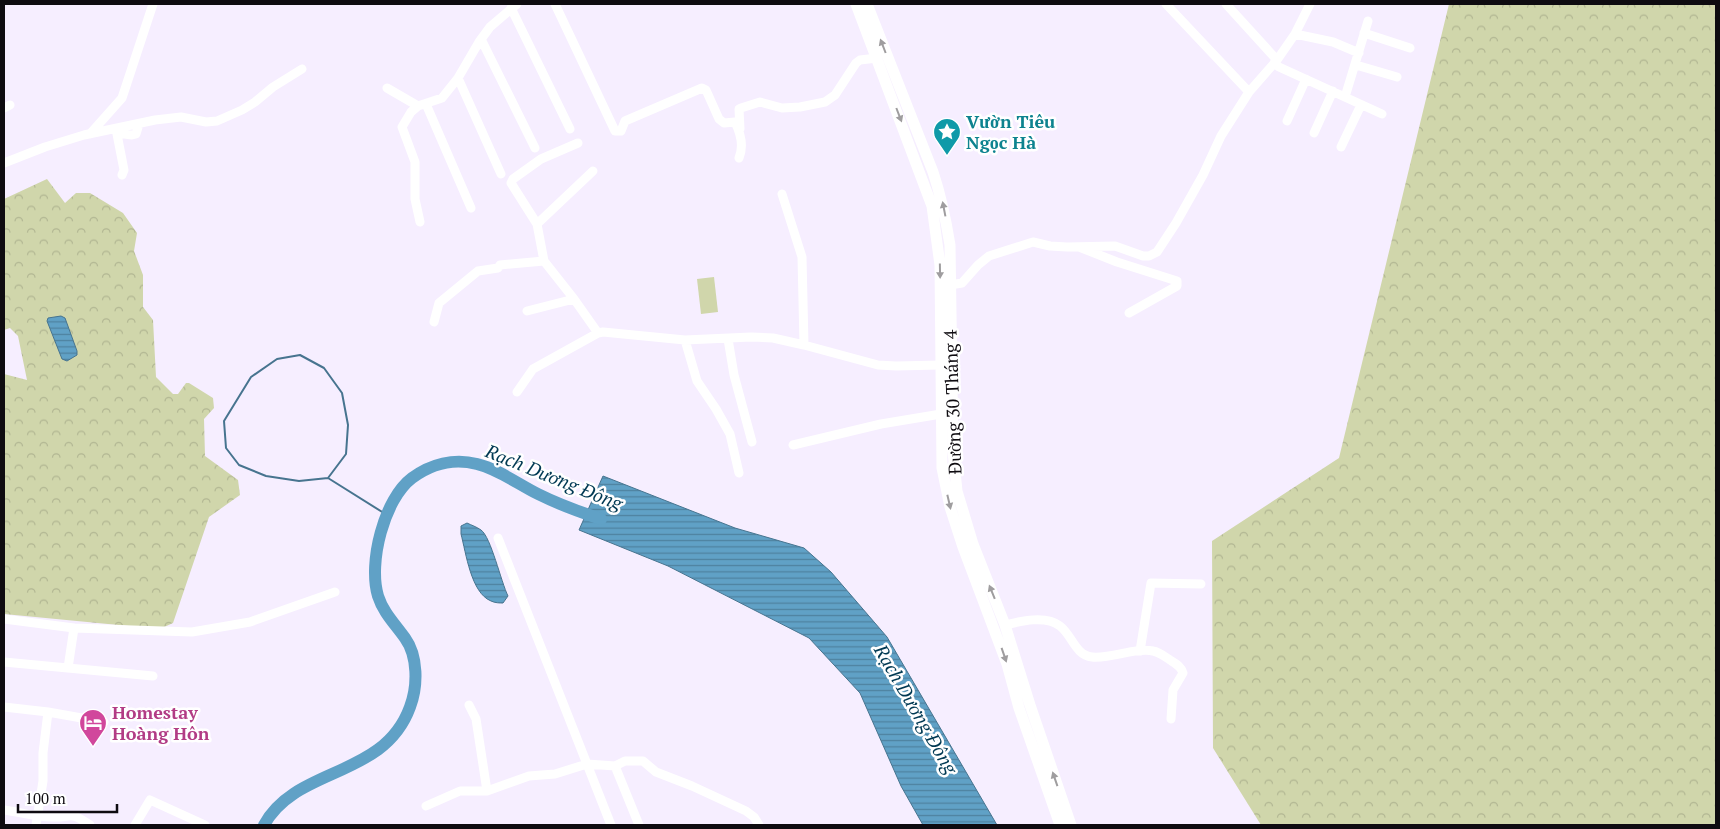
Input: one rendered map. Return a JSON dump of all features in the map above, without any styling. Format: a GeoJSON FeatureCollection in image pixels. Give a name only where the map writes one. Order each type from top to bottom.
{"type":"FeatureCollection","features":[{"type":"Feature","properties":{"kind":"main road","name":"Đường 30 Tháng 4"},"geometry":{"type":"LineString","coordinates":[[856,4],[877,58],[894,88],[934,172],[942,197],[950,245],[950,285],[941,414],[942,468],[950,507],[1005,625],[1024,707],[1060,825]]}},
{"type":"Feature","properties":{"kind":"main road","name":"Đường 30 Tháng 4"},"geometry":{"type":"LineString","coordinates":[[867,4],[932,206],[940,265],[952,452],[957,491],[968,546],[1007,664],[1071,825]]}},
{"type":"Feature","properties":{"kind":"main road"},"geometry":{"type":"LineString","coordinates":[[922,176],[934,172]]}},
{"type":"Feature","properties":{"kind":"street"},"geometry":{"type":"LineString","coordinates":[[90,134],[122,98],[153,4]]}},
{"type":"Feature","properties":{"kind":"street"},"geometry":{"type":"LineString","coordinates":[[556,4],[615,131],[621,131],[625,122],[702,88],[706,90],[719,119],[724,123],[735,122],[739,131]]}},
{"type":"Feature","properties":{"kind":"street"},"geometry":{"type":"LineString","coordinates":[[1166,4],[1249,92]]}},
{"type":"Feature","properties":{"kind":"street"},"geometry":{"type":"LineString","coordinates":[[1226,4],[1275,62],[1306,79],[1382,114]]}},
{"type":"Feature","properties":{"kind":"street"},"geometry":{"type":"LineString","coordinates":[[950,285],[962,283],[978,264],[988,256],[1033,242],[1050,246],[1115,246],[1149,256],[1157,252],[1203,175],[1221,136],[1249,92],[1275,62],[1295,34],[1310,4]]}},
{"type":"Feature","properties":{"kind":"street"},"geometry":{"type":"LineString","coordinates":[[420,222],[415,199],[414,162],[402,127],[411,112],[422,105],[442,98],[458,78],[481,39],[498,19],[514,6],[570,129]]}},
{"type":"Feature","properties":{"kind":"street"},"geometry":{"type":"LineString","coordinates":[[1345,97],[1368,21]]}},
{"type":"Feature","properties":{"kind":"street"},"geometry":{"type":"LineString","coordinates":[[1364,33],[1410,48]]}},
{"type":"Feature","properties":{"kind":"street"},"geometry":{"type":"LineString","coordinates":[[1295,34],[1333,42],[1359,53]]}},
{"type":"Feature","properties":{"kind":"street"},"geometry":{"type":"LineString","coordinates":[[481,39],[534,148]]}},
{"type":"Feature","properties":{"kind":"street"},"geometry":{"type":"LineString","coordinates":[[739,158],[742,151],[739,131],[740,108],[760,102],[782,108],[800,108],[824,102],[834,95],[856,63],[860,60],[877,58]]}},
{"type":"Feature","properties":{"kind":"street"},"geometry":{"type":"LineString","coordinates":[[1356,65],[1397,77]]}},
{"type":"Feature","properties":{"kind":"street"},"geometry":{"type":"LineString","coordinates":[[4,164],[45,148],[90,134],[117,131],[140,124],[181,117],[206,122],[217,121],[242,110],[255,102],[273,86],[302,69]]}},
{"type":"Feature","properties":{"kind":"street"},"geometry":{"type":"LineString","coordinates":[[458,78],[500,174]]}},
{"type":"Feature","properties":{"kind":"street"},"geometry":{"type":"LineString","coordinates":[[1287,121],[1306,79]]}},
{"type":"Feature","properties":{"kind":"street"},"geometry":{"type":"LineString","coordinates":[[387,88],[422,105],[471,208]]}},
{"type":"Feature","properties":{"kind":"street"},"geometry":{"type":"LineString","coordinates":[[1314,134],[1333,91]]}},
{"type":"Feature","properties":{"kind":"street"},"geometry":{"type":"LineString","coordinates":[[1341,147],[1362,104]]}},
{"type":"Feature","properties":{"kind":"street"},"geometry":{"type":"LineString","coordinates":[[117,131],[124,170],[122,175]]}},
{"type":"Feature","properties":{"kind":"street"},"geometry":{"type":"LineString","coordinates":[[578,143],[540,159],[513,179],[513,185],[537,224],[544,261],[598,333]]}},
{"type":"Feature","properties":{"kind":"street"},"geometry":{"type":"LineString","coordinates":[[537,224],[593,172]]}},
{"type":"Feature","properties":{"kind":"street"},"geometry":{"type":"LineString","coordinates":[[782,194],[802,257],[804,345]]}},
{"type":"Feature","properties":{"kind":"street"},"geometry":{"type":"LineString","coordinates":[[1078,247],[1108,259],[1177,280],[1177,286],[1129,313]]}},
{"type":"Feature","properties":{"kind":"street"},"geometry":{"type":"LineString","coordinates":[[434,322],[439,303],[480,270],[498,268],[500,265],[544,261]]}},
{"type":"Feature","properties":{"kind":"street"},"geometry":{"type":"LineString","coordinates":[[527,311],[574,299]]}},
{"type":"Feature","properties":{"kind":"street"},"geometry":{"type":"LineString","coordinates":[[517,392],[533,368],[598,333],[611,332],[685,340],[772,338],[878,365],[945,365]]}},
{"type":"Feature","properties":{"kind":"street"},"geometry":{"type":"LineString","coordinates":[[728,339],[734,375],[752,442]]}},
{"type":"Feature","properties":{"kind":"street"},"geometry":{"type":"LineString","coordinates":[[685,340],[698,381],[730,434],[739,473]]}},
{"type":"Feature","properties":{"kind":"street"},"geometry":{"type":"LineString","coordinates":[[792,445],[881,424],[941,414]]}},
{"type":"Feature","properties":{"kind":"street"},"geometry":{"type":"LineString","coordinates":[[498,538],[611,825]]}},
{"type":"Feature","properties":{"kind":"street"},"geometry":{"type":"LineString","coordinates":[[1140,651],[1151,583],[1201,584]]}},
{"type":"Feature","properties":{"kind":"street"},"geometry":{"type":"LineString","coordinates":[[4,619],[74,628],[192,632],[250,622],[335,592]]}},
{"type":"Feature","properties":{"kind":"street"},"geometry":{"type":"LineString","coordinates":[[1005,625],[1032,620],[1055,622],[1062,627],[1078,650],[1092,657],[1116,656],[1152,650],[1160,653],[1182,669],[1183,673],[1173,690],[1170,719]]}},
{"type":"Feature","properties":{"kind":"street"},"geometry":{"type":"LineString","coordinates":[[68,668],[74,628]]}},
{"type":"Feature","properties":{"kind":"street"},"geometry":{"type":"LineString","coordinates":[[4,662],[154,676]]}},
{"type":"Feature","properties":{"kind":"street"},"geometry":{"type":"LineString","coordinates":[[469,705],[476,719],[487,791]]}},
{"type":"Feature","properties":{"kind":"street"},"geometry":{"type":"LineString","coordinates":[[4,707],[48,712],[104,722]]}},
{"type":"Feature","properties":{"kind":"street"},"geometry":{"type":"LineString","coordinates":[[36,825],[43,781],[43,753],[48,712]]}},
{"type":"Feature","properties":{"kind":"street"},"geometry":{"type":"LineString","coordinates":[[426,806],[460,790],[487,791],[529,776],[555,774],[587,764],[615,766],[625,761],[643,761],[656,772],[746,811],[754,817],[759,825]]}},
{"type":"Feature","properties":{"kind":"street"},"geometry":{"type":"LineString","coordinates":[[615,766],[639,825]]}},
{"type":"Feature","properties":{"kind":"street"},"geometry":{"type":"LineString","coordinates":[[134,825],[150,800],[205,825]]}},
{"type":"Feature","properties":{"kind":"street"},"geometry":{"type":"LineString","coordinates":[[4,810],[53,818],[69,815],[79,817],[90,825]]}},
{"type":"Feature","properties":{"kind":"green space"},"geometry":{"type":"Polygon","coordinates":[[[1449,4],[1716,4],[1716,825],[1261,825],[1213,748],[1212,541],[1339,458],[1449,4]]]}},
{"type":"Feature","properties":{"kind":"green space"},"geometry":{"type":"Polygon","coordinates":[[[47,179],[65,203],[76,193],[90,193],[123,213],[137,233],[134,251],[143,275],[143,307],[153,320],[156,377],[173,394],[178,394],[186,383],[189,383],[213,398],[214,408],[204,419],[205,456],[238,480],[240,495],[209,517],[173,623],[160,629],[4,614],[4,374],[27,380],[18,336],[10,328],[4,330],[4,199],[47,179]]]}},
{"type":"Feature","properties":{"kind":"green space"},"geometry":{"type":"Polygon","coordinates":[[[714,277],[718,312],[701,314],[697,279],[714,277]]]}},
{"type":"Feature","properties":{"kind":"water"},"geometry":{"type":"Polygon","coordinates":[[[61,316],[65,318],[77,351],[77,355],[67,361],[62,359],[47,321],[48,318],[61,316]]]}},
{"type":"Feature","properties":{"kind":"water"},"geometry":{"type":"Polygon","coordinates":[[[603,476],[735,528],[804,548],[831,572],[887,637],[997,825],[923,825],[901,786],[860,693],[809,638],[668,566],[579,530],[603,476]]]}},
{"type":"Feature","properties":{"kind":"water"},"geometry":{"type":"Polygon","coordinates":[[[467,523],[485,534],[508,596],[503,603],[493,602],[484,597],[474,581],[461,534],[461,526],[467,523]]]}},
{"type":"Feature","properties":{"kind":"waterway"},"geometry":{"type":"LineString","coordinates":[[328,478],[346,454],[348,425],[342,393],[324,368],[300,355],[277,359],[251,377],[224,421],[226,448],[239,465],[266,476],[299,481],[328,478],[387,515]]}},
{"type":"Feature","properties":{"kind":"waterway","name":"Rạch Dương Đông"},"geometry":{"type":"LineString","coordinates":[[264,825],[278,806],[297,792],[381,748],[398,730],[410,707],[415,681],[412,653],[405,638],[380,602],[375,582],[375,567],[377,550],[386,516],[393,501],[412,478],[427,469],[443,463],[468,462],[485,466],[553,501],[601,519]]}},
{"type":"Feature","properties":{"kind":"place","name":"Vườn Tiêu Ngọc Hà"},"geometry":{"type":"Point","coordinates":[947,156]}},
{"type":"Feature","properties":{"kind":"place","name":"Homestay Hoàng Hôn"},"geometry":{"type":"Point","coordinates":[93,747]}}]}
